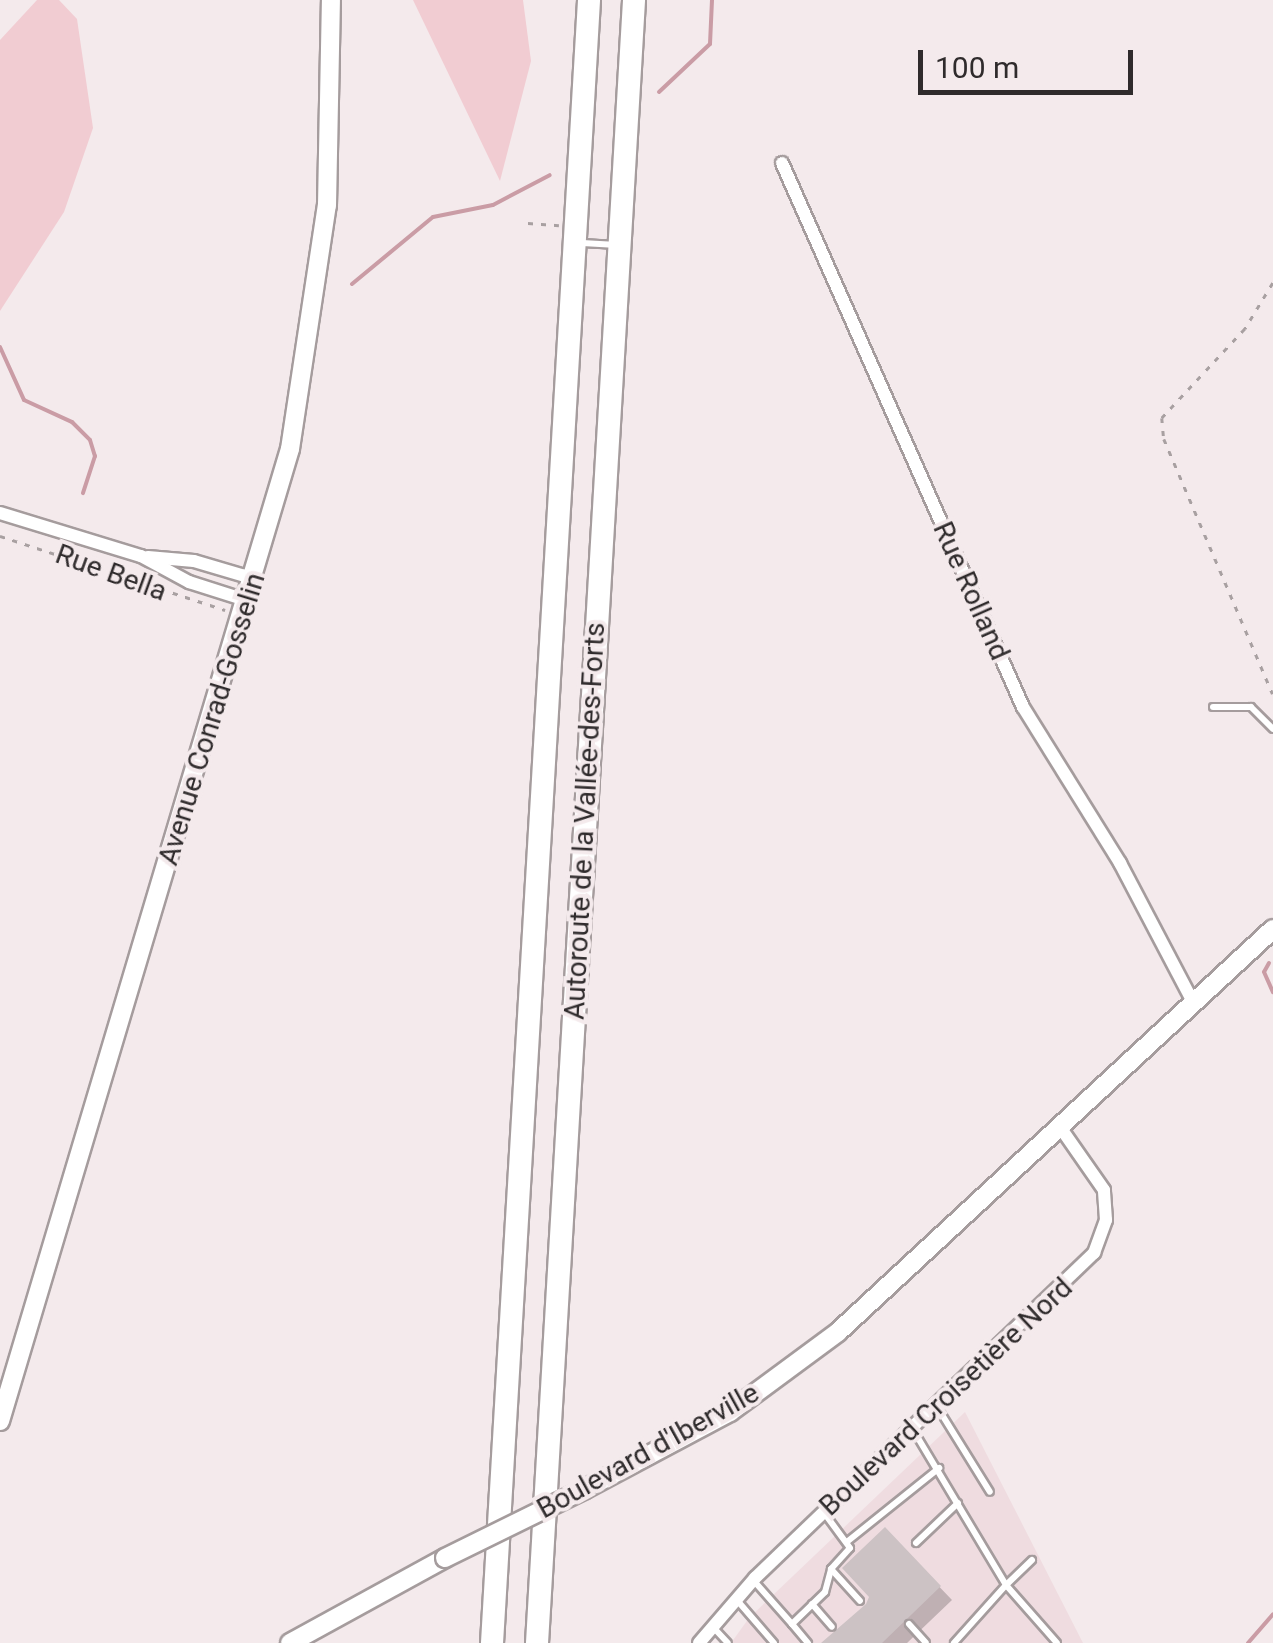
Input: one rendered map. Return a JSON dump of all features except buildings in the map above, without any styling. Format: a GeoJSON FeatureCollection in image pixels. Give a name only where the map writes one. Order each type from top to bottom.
{"type":"FeatureCollection","features":[{"type":"Feature","properties":{"kind":"highway","name":"Autoroute de la Vallée-des-Forts"},"geometry":{"type":"LineString","coordinates":[[492,1643],[589,0]]}},
{"type":"Feature","properties":{"kind":"highway","name":"Autoroute de la Vallée-des-Forts"},"geometry":{"type":"LineString","coordinates":[[538,1643],[634,0]]}},
{"type":"Feature","properties":{"kind":"street","name":"Avenue Conrad-Gosselin"},"geometry":{"type":"LineString","coordinates":[[0,1421],[249,601],[298,413],[317,300],[330,160],[331,0]]}},
{"type":"Feature","properties":{"kind":"street","name":"Rue Rolland"},"geometry":{"type":"LineString","coordinates":[[782,163],[1018,695],[1120,863],[1193,1002]]}},
{"type":"Feature","properties":{"kind":"street","name":"Rue Bella"},"geometry":{"type":"LineString","coordinates":[[0,514],[141,556],[194,561],[255,579]]}},
{"type":"Feature","properties":{"kind":"street","name":"Rue Bella"},"geometry":{"type":"LineString","coordinates":[[141,556],[189,582],[249,601]]}},
{"type":"Feature","properties":{"kind":"street","name":"Boulevard d'Iberville"},"geometry":{"type":"LineString","coordinates":[[290,1643],[445,1558],[695,1433],[778,1379],[850,1322],[1193,1002],[1270,937]]}},
{"type":"Feature","properties":{"kind":"street","name":"Boulevard Croisetière Nord"},"geometry":{"type":"LineString","coordinates":[[699,1643],[753,1580],[1064,1286],[1100,1242],[1107,1209],[1101,1182],[1060,1127]]}},
{"type":"Feature","properties":{"kind":"lane"},"geometry":{"type":"LineString","coordinates":[[575,234],[620,245]]}},
{"type":"Feature","properties":{"kind":"lane"},"geometry":{"type":"LineString","coordinates":[[1213,708],[1251,706],[1273,729]]}},
{"type":"Feature","properties":{"kind":"lane"},"geometry":{"type":"LineString","coordinates":[[936,1405],[990,1492]]}},
{"type":"Feature","properties":{"kind":"lane"},"geometry":{"type":"LineString","coordinates":[[912,1428],[1006,1585],[1057,1643]]}},
{"type":"Feature","properties":{"kind":"lane"},"geometry":{"type":"LineString","coordinates":[[848,1541],[939,1468]]}},
{"type":"Feature","properties":{"kind":"lane"},"geometry":{"type":"LineString","coordinates":[[916,1543],[958,1503]]}},
{"type":"Feature","properties":{"kind":"lane"},"geometry":{"type":"LineString","coordinates":[[792,1624],[824,1592],[831,1569],[849,1551],[848,1541],[823,1512]]}},
{"type":"Feature","properties":{"kind":"lane"},"geometry":{"type":"LineString","coordinates":[[954,1643],[1032,1560]]}},
{"type":"Feature","properties":{"kind":"lane"},"geometry":{"type":"LineString","coordinates":[[831,1569],[860,1601]]}},
{"type":"Feature","properties":{"kind":"lane"},"geometry":{"type":"LineString","coordinates":[[753,1580],[808,1643]]}},
{"type":"Feature","properties":{"kind":"lane"},"geometry":{"type":"LineString","coordinates":[[736,1599],[774,1643]]}},
{"type":"Feature","properties":{"kind":"lane"},"geometry":{"type":"LineString","coordinates":[[812,1604],[832,1627]]}},
{"type":"Feature","properties":{"kind":"lane"},"geometry":{"type":"LineString","coordinates":[[909,1624],[926,1643]]}},
{"type":"Feature","properties":{"kind":"lane"},"geometry":{"type":"LineString","coordinates":[[712,1626],[728,1643]]}},
{"type":"Feature","properties":{"kind":"path"},"geometry":{"type":"LineString","coordinates":[[528,224],[575,234]]}},
{"type":"Feature","properties":{"kind":"path"},"geometry":{"type":"LineString","coordinates":[[1273,283],[1245,329],[1162,418],[1164,438],[1273,694]]}},
{"type":"Feature","properties":{"kind":"path","name":"Rue Bella"},"geometry":{"type":"LineString","coordinates":[[0,536],[222,609]]}},
{"type":"Feature","properties":{"kind":"shaded area"},"geometry":{"type":"Polygon","coordinates":[[[37,0],[59,0],[77,19],[93,128],[64,212],[0,311],[0,40],[37,0]]]}},
{"type":"Feature","properties":{"kind":"shaded area"},"geometry":{"type":"Polygon","coordinates":[[[413,0],[523,0],[531,61],[500,181],[413,0]]]}},
{"type":"Feature","properties":{"kind":"shaded area"},"geometry":{"type":"Polygon","coordinates":[[[965,1412],[1083,1643],[731,1643],[749,1618],[965,1412]]]}},
{"type":"Feature","properties":{"kind":"waterway"},"geometry":{"type":"LineString","coordinates":[[659,92],[710,44],[712,0]]}},
{"type":"Feature","properties":{"kind":"waterway"},"geometry":{"type":"LineString","coordinates":[[352,284],[433,217],[493,205],[550,175]]}},
{"type":"Feature","properties":{"kind":"waterway"},"geometry":{"type":"LineString","coordinates":[[0,347],[24,400],[72,422],[90,440],[95,456],[83,493]]}},
{"type":"Feature","properties":{"kind":"waterway"},"geometry":{"type":"LineString","coordinates":[[1269,963],[1264,972],[1273,992]]}},
{"type":"Feature","properties":{"kind":"waterway"},"geometry":{"type":"LineString","coordinates":[[1248,1643],[1273,1614]]}}]}
